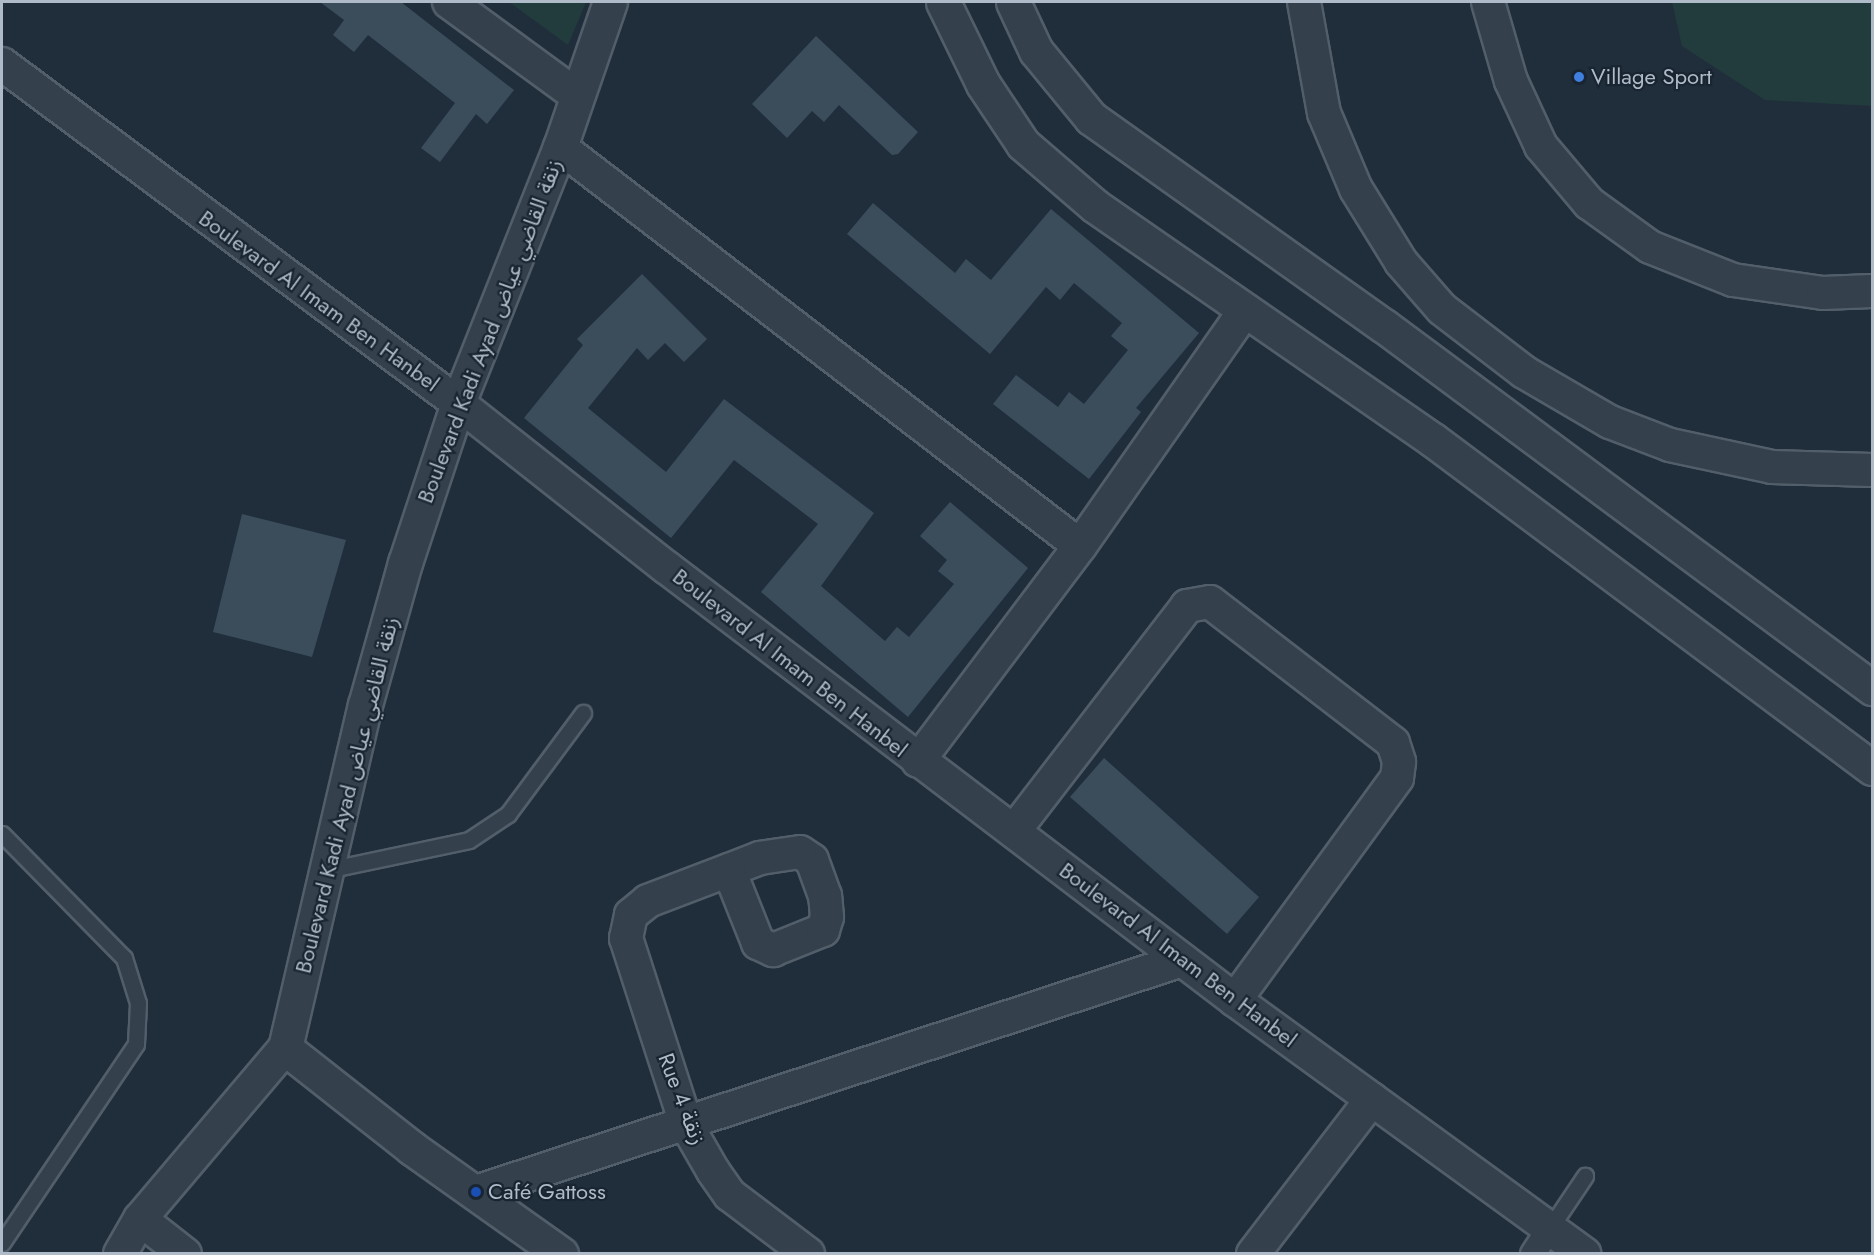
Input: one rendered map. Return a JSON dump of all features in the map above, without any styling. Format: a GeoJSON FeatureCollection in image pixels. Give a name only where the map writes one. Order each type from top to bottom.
{"type":"FeatureCollection","features":[{"type":"Feature","properties":{"kind":"street"},"geometry":{"type":"LineString","coordinates":[[449,2],[576,95]]}},
{"type":"Feature","properties":{"kind":"street","name":"Boulevard Kadi Ayad زنقة القاضي عياض"},"geometry":{"type":"LineString","coordinates":[[285,1048],[327,870],[405,563],[458,403],[560,147],[576,95],[610,2]]}},
{"type":"Feature","properties":{"kind":"street"},"geometry":{"type":"LineString","coordinates":[[943,2],[983,84],[1023,144],[1095,206],[1433,440],[1872,768]]}},
{"type":"Feature","properties":{"kind":"street"},"geometry":{"type":"LineString","coordinates":[[1013,2],[1036,51],[1091,118],[1384,326],[1872,688]]}},
{"type":"Feature","properties":{"kind":"street"},"geometry":{"type":"LineString","coordinates":[[1305,2],[1324,112],[1356,189],[1401,262],[1442,309],[1524,372],[1610,422],[1660,442],[1772,467],[1872,470]]}},
{"type":"Feature","properties":{"kind":"street"},"geometry":{"type":"LineString","coordinates":[[1488,2],[1511,81],[1541,146],[1589,203],[1650,247],[1733,280],[1823,292],[1872,291]]}},
{"type":"Feature","properties":{"kind":"street","name":"Boulevard Al Imam Ben Hanbel"},"geometry":{"type":"LineString","coordinates":[[2,64],[458,403],[918,761],[1014,831],[1235,1000],[1585,1254]]}},
{"type":"Feature","properties":{"kind":"street"},"geometry":{"type":"LineString","coordinates":[[560,147],[1080,546]]}},
{"type":"Feature","properties":{"kind":"street"},"geometry":{"type":"LineString","coordinates":[[918,761],[1080,546],[1245,310]]}},
{"type":"Feature","properties":{"kind":"street"},"geometry":{"type":"LineString","coordinates":[[1014,831],[1187,606],[1210,602],[1393,743],[1399,762],[1397,778],[1235,1000]]}},
{"type":"Feature","properties":{"kind":"street","name":"Rue 4 زنقة"},"geometry":{"type":"LineString","coordinates":[[729,870],[648,901],[631,915],[627,938],[687,1124],[730,1195],[808,1254]]}},
{"type":"Feature","properties":{"kind":"street"},"geometry":{"type":"LineString","coordinates":[[476,1192],[1182,960]]}},
{"type":"Feature","properties":{"kind":"street"},"geometry":{"type":"LineString","coordinates":[[120,1254],[140,1219],[285,1048],[561,1254]]}},
{"type":"Feature","properties":{"kind":"street"},"geometry":{"type":"LineString","coordinates":[[1252,1254],[1372,1099]]}},
{"type":"Feature","properties":{"kind":"street"},"geometry":{"type":"LineString","coordinates":[[140,1219],[185,1254]]}},
{"type":"Feature","properties":{"kind":"street"},"geometry":{"type":"LineString","coordinates":[[1533,1254],[1550,1228]]}},
{"type":"Feature","properties":{"kind":"lane"},"geometry":{"type":"LineString","coordinates":[[327,870],[469,840],[508,814],[583,713]]}},
{"type":"Feature","properties":{"kind":"lane"},"geometry":{"type":"LineString","coordinates":[[2,834],[86,914],[124,958],[138,1003],[136,1044],[7,1224],[2,1243]]}},
{"type":"Feature","properties":{"kind":"lane"},"geometry":{"type":"LineString","coordinates":[[1550,1228],[1585,1176]]}},
{"type":"Feature","properties":{"kind":"green space"},"geometry":{"type":"Polygon","coordinates":[[[509,2],[586,2],[568,45],[509,2]]]}},
{"type":"Feature","properties":{"kind":"green space"},"geometry":{"type":"Polygon","coordinates":[[[1672,2],[1872,2],[1872,106],[1765,100],[1682,46],[1672,2]]]}},
{"type":"Feature","properties":{"kind":"building"},"geometry":{"type":"Polygon","coordinates":[[[320,2],[401,2],[514,90],[487,124],[476,114],[440,162],[421,148],[455,103],[368,35],[354,52],[333,35],[344,20],[320,2]]]}},
{"type":"Feature","properties":{"kind":"building"},"geometry":{"type":"Polygon","coordinates":[[[816,36],[918,132],[898,154],[892,155],[839,105],[824,122],[812,111],[787,138],[752,104],[816,36]]]}},
{"type":"Feature","properties":{"kind":"building"},"geometry":{"type":"Polygon","coordinates":[[[873,203],[955,273],[966,259],[991,280],[1051,209],[1199,333],[1136,408],[1141,412],[1089,479],[993,404],[1016,375],[1058,407],[1069,392],[1084,404],[1128,350],[1111,336],[1122,323],[1074,283],[1060,300],[1046,287],[990,354],[847,234],[873,203]]]}},
{"type":"Feature","properties":{"kind":"building"},"geometry":{"type":"Polygon","coordinates":[[[642,274],[707,339],[684,362],[665,343],[648,360],[637,348],[588,408],[666,472],[724,399],[874,513],[821,586],[885,641],[897,627],[909,637],[954,584],[938,571],[947,560],[920,536],[950,502],[1028,568],[908,717],[761,592],[818,524],[734,460],[671,538],[524,418],[583,345],[577,339],[642,274]]]}},
{"type":"Feature","properties":{"kind":"building"},"geometry":{"type":"Polygon","coordinates":[[[242,514],[346,540],[312,657],[213,632],[242,514]]]}},
{"type":"Feature","properties":{"kind":"building"},"geometry":{"type":"Polygon","coordinates":[[[1104,758],[1259,897],[1227,934],[1070,797],[1104,758]]]}},
{"type":"Feature","properties":{"kind":"place","name":"Village Sport"},"geometry":{"type":"Point","coordinates":[1579,77]}},
{"type":"Feature","properties":{"kind":"place","name":"Café Gattoss"},"geometry":{"type":"Point","coordinates":[476,1192]}}]}
